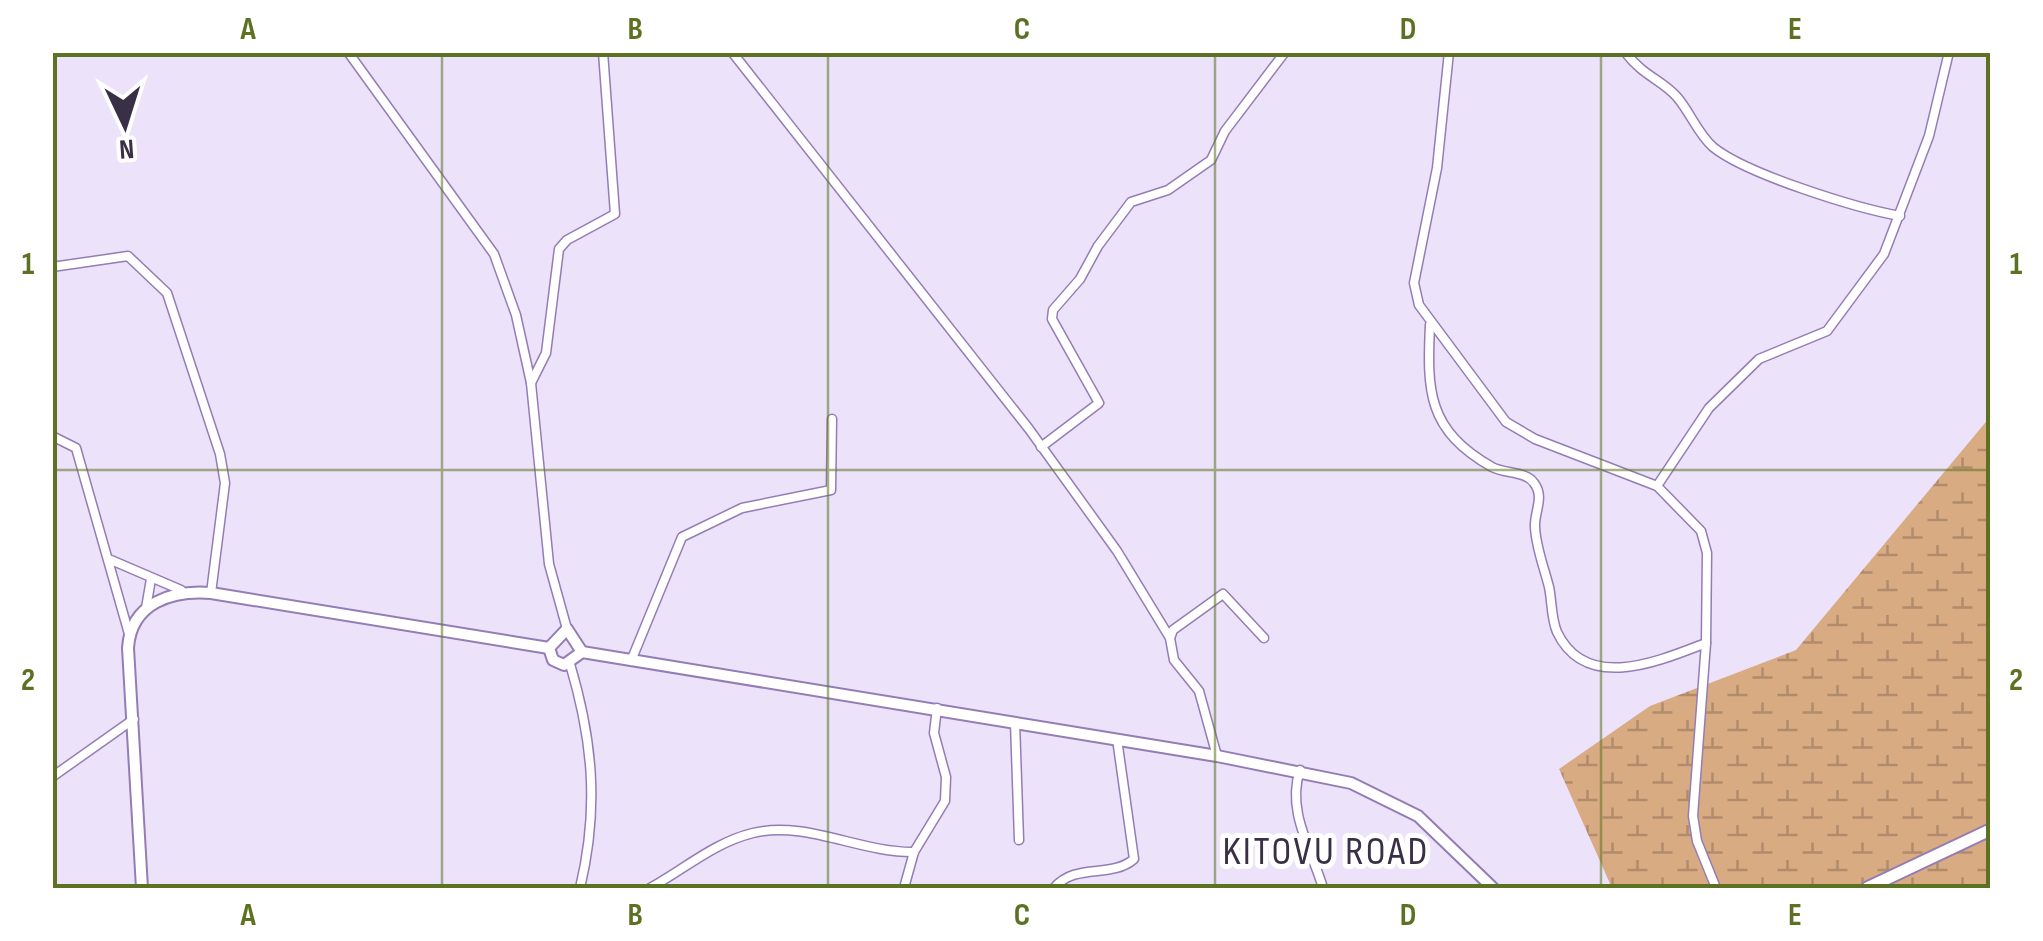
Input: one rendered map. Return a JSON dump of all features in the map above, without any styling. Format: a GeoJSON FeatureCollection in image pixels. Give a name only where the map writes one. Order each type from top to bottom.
{"type":"FeatureCollection","features":[{"type":"Feature","properties":{"kind":"main road"},"geometry":{"type":"LineString","coordinates":[[1866,888],[1990,830]]}},
{"type":"Feature","properties":{"kind":"street"},"geometry":{"type":"LineString","coordinates":[[348,52],[494,254],[516,315],[531,383],[549,564],[567,629],[582,652],[936,708],[1300,770],[1352,783],[1418,816],[1493,888]]}},
{"type":"Feature","properties":{"kind":"street"},"geometry":{"type":"LineString","coordinates":[[531,383],[546,353],[559,249],[567,240],[615,214],[604,52]]}},
{"type":"Feature","properties":{"kind":"street"},"geometry":{"type":"LineString","coordinates":[[732,52],[1042,446],[1117,551],[1170,638],[1174,660],[1198,691],[1217,756]]}},
{"type":"Feature","properties":{"kind":"street"},"geometry":{"type":"LineString","coordinates":[[1042,446],[1099,402],[1052,319],[1052,310],[1080,279],[1098,246],[1131,202],[1168,190],[1211,160],[1225,131],[1285,52]]}},
{"type":"Feature","properties":{"kind":"street"},"geometry":{"type":"LineString","coordinates":[[1449,52],[1438,168],[1414,283],[1430,325],[1506,422],[1519,432],[1657,486],[1707,542],[1706,643],[1693,816],[1697,841],[1716,888]]}},
{"type":"Feature","properties":{"kind":"street"},"geometry":{"type":"LineString","coordinates":[[1626,52],[1642,74],[1676,96],[1712,146],[1741,165],[1856,207],[1900,216]]}},
{"type":"Feature","properties":{"kind":"street"},"geometry":{"type":"LineString","coordinates":[[1657,486],[1696,424],[1758,359],[1812,340],[1838,321],[1884,254],[1929,136],[1947,54]]}},
{"type":"Feature","properties":{"kind":"street"},"geometry":{"type":"LineString","coordinates":[[52,268],[128,256],[167,293],[196,373],[225,483],[212,592]]}},
{"type":"Feature","properties":{"kind":"street"},"geometry":{"type":"LineString","coordinates":[[1430,325],[1427,390],[1442,421],[1494,468],[1529,478],[1540,496],[1534,522],[1537,546],[1557,632],[1577,660],[1608,669],[1627,668],[1706,643]]}},
{"type":"Feature","properties":{"kind":"street"},"geometry":{"type":"LineString","coordinates":[[631,661],[653,612],[660,581],[682,537],[742,508],[832,490],[832,419]]}},
{"type":"Feature","properties":{"kind":"street"},"geometry":{"type":"LineString","coordinates":[[52,436],[76,448],[111,560],[129,635],[142,888]]}},
{"type":"Feature","properties":{"kind":"street"},"geometry":{"type":"LineString","coordinates":[[111,560],[181,590],[549,648]]}},
{"type":"Feature","properties":{"kind":"street"},"geometry":{"type":"LineString","coordinates":[[129,635],[146,608],[151,579]]}},
{"type":"Feature","properties":{"kind":"street"},"geometry":{"type":"LineString","coordinates":[[146,608],[181,590]]}},
{"type":"Feature","properties":{"kind":"street"},"geometry":{"type":"LineString","coordinates":[[1170,638],[1174,630],[1223,594],[1264,638]]}},
{"type":"Feature","properties":{"kind":"street"},"geometry":{"type":"LineString","coordinates":[[549,648],[567,629]]}},
{"type":"Feature","properties":{"kind":"street"},"geometry":{"type":"LineString","coordinates":[[549,648],[558,664],[570,664],[582,652]]}},
{"type":"Feature","properties":{"kind":"street"},"geometry":{"type":"LineString","coordinates":[[570,664],[589,734],[594,782],[580,888]]}},
{"type":"Feature","properties":{"kind":"street"},"geometry":{"type":"LineString","coordinates":[[904,888],[914,852],[944,801],[947,788],[935,744],[936,708]]}},
{"type":"Feature","properties":{"kind":"street"},"geometry":{"type":"LineString","coordinates":[[52,773],[63,771],[134,719]]}},
{"type":"Feature","properties":{"kind":"street"},"geometry":{"type":"LineString","coordinates":[[1014,722],[1019,840]]}},
{"type":"Feature","properties":{"kind":"street"},"geometry":{"type":"LineString","coordinates":[[1054,888],[1066,876],[1124,866],[1134,859],[1117,740]]}},
{"type":"Feature","properties":{"kind":"street"},"geometry":{"type":"LineString","coordinates":[[1300,770],[1295,784],[1302,835],[1323,888]]}},
{"type":"Feature","properties":{"kind":"street"},"geometry":{"type":"LineString","coordinates":[[650,888],[715,849],[756,832],[806,834],[878,852],[914,852]]}},
{"type":"Feature","properties":{"kind":"green space"},"geometry":{"type":"Polygon","coordinates":[[[1990,417],[1990,888],[1612,888],[1559,769],[1650,706],[1796,650],[1990,417]]]}},
{"type":"Feature","properties":{"kind":"district","name":"KITOVU ROAD"},"geometry":{"type":"Point","coordinates":[1326,850]}}]}
